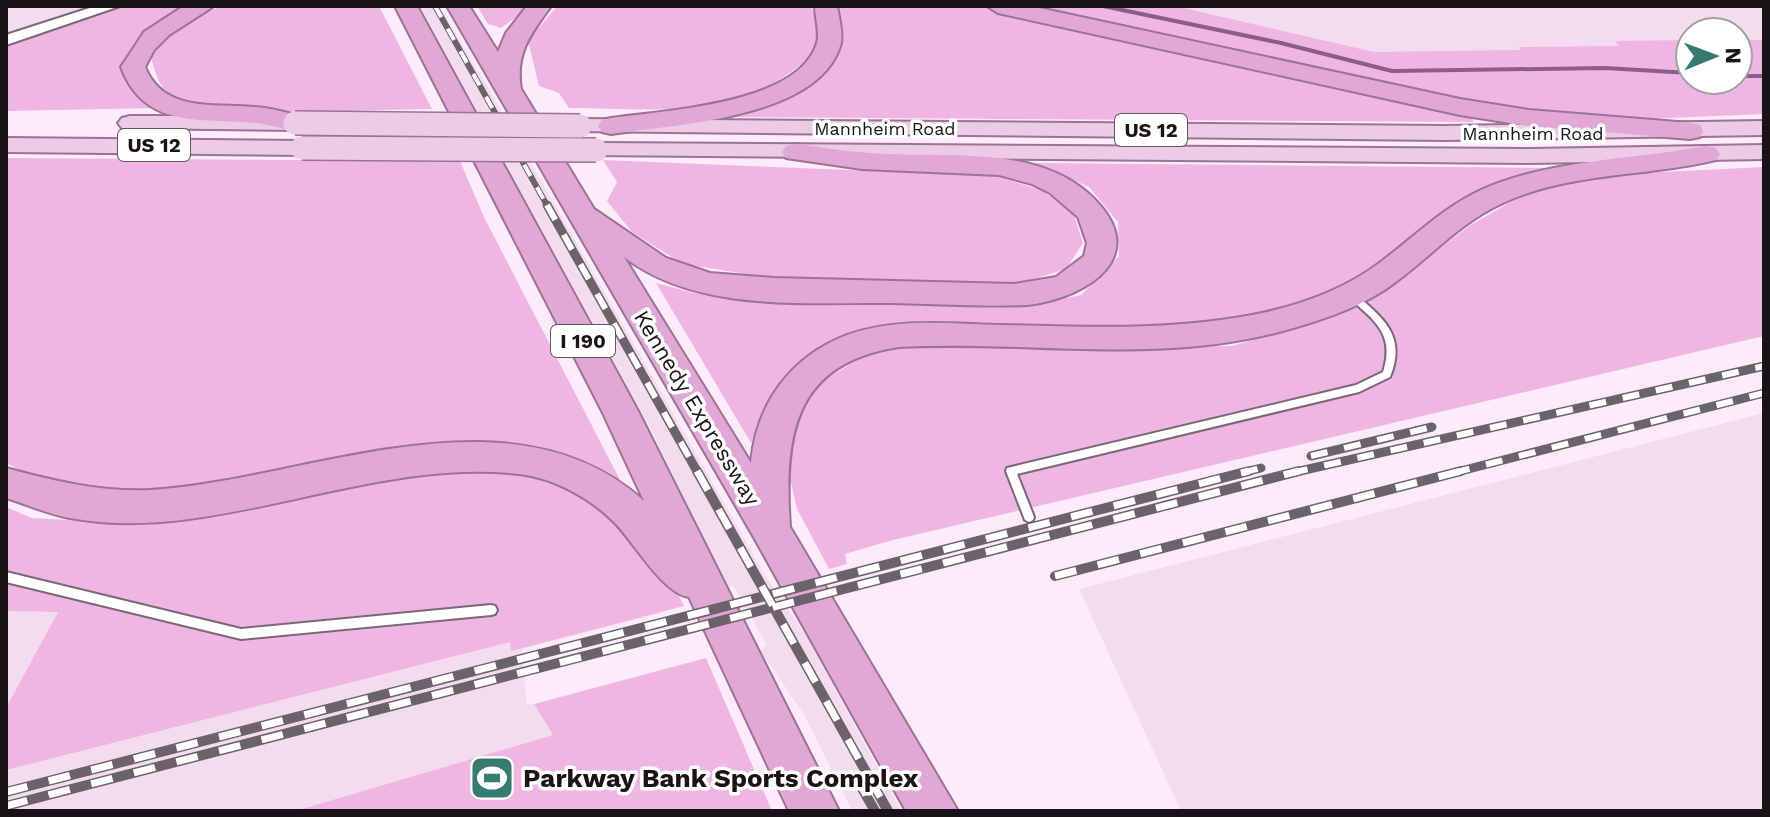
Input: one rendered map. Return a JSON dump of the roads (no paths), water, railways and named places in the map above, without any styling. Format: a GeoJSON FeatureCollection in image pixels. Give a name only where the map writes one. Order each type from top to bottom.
{"type":"FeatureCollection","features":[{"type":"Feature","properties":{"kind":"highway"},"geometry":{"type":"LineString","coordinates":[[203,6],[160,30],[145,44],[133,67],[142,87],[158,100],[185,111],[258,115],[298,135]]}},
{"type":"Feature","properties":{"kind":"highway"},"geometry":{"type":"LineString","coordinates":[[395,6],[432,54]]}},
{"type":"Feature","properties":{"kind":"highway","name":"I 190"},"geometry":{"type":"LineString","coordinates":[[406,6],[620,411],[814,811]]}},
{"type":"Feature","properties":{"kind":"highway","name":"Kennedy Expressway"},"geometry":{"type":"LineString","coordinates":[[458,6],[770,529],[933,811]]}},
{"type":"Feature","properties":{"kind":"highway"},"geometry":{"type":"LineString","coordinates":[[508,89],[505,73],[511,49],[521,29],[540,6]]}},
{"type":"Feature","properties":{"kind":"highway"},"geometry":{"type":"LineString","coordinates":[[611,126],[647,119],[693,117],[736,108],[790,86],[813,69],[825,54],[831,22],[826,6]]}},
{"type":"Feature","properties":{"kind":"highway"},"geometry":{"type":"LineString","coordinates":[[998,6],[1460,107],[1698,143]]}},
{"type":"Feature","properties":{"kind":"highway"},"geometry":{"type":"LineString","coordinates":[[770,529],[767,455],[773,425],[789,398],[813,372],[840,352],[865,342],[933,336],[1149,338],[1202,334],[1279,320],[1350,294],[1374,281],[1464,213],[1512,188],[1581,171],[1658,165],[1698,143]]}},
{"type":"Feature","properties":{"kind":"highway"},"geometry":{"type":"LineString","coordinates":[[584,214],[655,265],[707,283],[747,288],[1019,294],[1067,285],[1098,258],[1102,240],[1099,222],[1089,207],[1072,192],[1042,178],[1010,169],[863,162],[796,152]]}},
{"type":"Feature","properties":{"kind":"highway"},"geometry":{"type":"LineString","coordinates":[[6,483],[32,495],[72,505],[106,507],[243,493],[359,469],[415,462],[506,458],[559,470],[591,482],[636,517],[727,631]]}},
{"type":"Feature","properties":{"kind":"main road","name":"Mannheim Road"},"geometry":{"type":"LineString","coordinates":[[6,124],[596,150],[796,152],[1698,143],[1764,128]]}},
{"type":"Feature","properties":{"kind":"main road","name":"Mannheim Road"},"geometry":{"type":"LineString","coordinates":[[6,145],[611,126],[1444,133],[1698,143],[1764,152]]}},
{"type":"Feature","properties":{"kind":"street"},"geometry":{"type":"LineString","coordinates":[[6,31],[90,6]]}},
{"type":"Feature","properties":{"kind":"street"},"geometry":{"type":"LineString","coordinates":[[6,40],[112,6]]}},
{"type":"Feature","properties":{"kind":"lane"},"geometry":{"type":"LineString","coordinates":[[1029,517],[1011,471],[1359,388],[1387,374],[1393,357],[1387,331],[1350,294]]}},
{"type":"Feature","properties":{"kind":"lane"},"geometry":{"type":"LineString","coordinates":[[6,577],[241,634],[491,610]]}},
{"type":"Feature","properties":{"kind":"waterway"},"geometry":{"type":"LineString","coordinates":[[1103,6],[1281,43],[1392,71],[1605,68],[1674,72]]}},
{"type":"Feature","properties":{"kind":"waterway"},"geometry":{"type":"LineString","coordinates":[[1754,76],[1764,76]]}},
{"type":"Feature","properties":{"kind":"railway"},"geometry":{"type":"LineString","coordinates":[[435,6],[548,207]]}},
{"type":"Feature","properties":{"kind":"railway"},"geometry":{"type":"LineString","coordinates":[[547,205],[698,473]]}},
{"type":"Feature","properties":{"kind":"railway"},"geometry":{"type":"LineString","coordinates":[[1293,472],[1764,366]]}},
{"type":"Feature","properties":{"kind":"railway"},"geometry":{"type":"LineString","coordinates":[[1453,473],[1764,393]]}},
{"type":"Feature","properties":{"kind":"railway"},"geometry":{"type":"LineString","coordinates":[[1311,456],[1432,427]]}},
{"type":"Feature","properties":{"kind":"railway"},"geometry":{"type":"LineString","coordinates":[[1249,471],[1261,468]]}},
{"type":"Feature","properties":{"kind":"railway"},"geometry":{"type":"LineString","coordinates":[[697,471],[767,595]]}},
{"type":"Feature","properties":{"kind":"railway"},"geometry":{"type":"LineString","coordinates":[[767,595],[1249,471]]}},
{"type":"Feature","properties":{"kind":"railway"},"geometry":{"type":"LineString","coordinates":[[1241,473],[1249,471]]}},
{"type":"Feature","properties":{"kind":"railway"},"geometry":{"type":"LineString","coordinates":[[1293,472],[1299,471]]}},
{"type":"Feature","properties":{"kind":"railway"},"geometry":{"type":"LineString","coordinates":[[1055,576],[1461,471]]}},
{"type":"Feature","properties":{"kind":"railway"},"geometry":{"type":"LineString","coordinates":[[773,607],[1293,472]]}},
{"type":"Feature","properties":{"kind":"railway"},"geometry":{"type":"LineString","coordinates":[[6,792],[767,595]]}},
{"type":"Feature","properties":{"kind":"railway"},"geometry":{"type":"LineString","coordinates":[[767,595],[773,607]]}},
{"type":"Feature","properties":{"kind":"railway"},"geometry":{"type":"LineString","coordinates":[[6,806],[773,607]]}},
{"type":"Feature","properties":{"kind":"railway"},"geometry":{"type":"LineString","coordinates":[[773,607],[888,811]]}},
{"type":"Feature","properties":{"kind":"railway"},"geometry":{"type":"LineString","coordinates":[[855,776],[875,811]]}},
{"type":"Feature","properties":{"kind":"place","name":"Parkway Bank Sports Complex"},"geometry":{"type":"Point","coordinates":[492,778]}}]}
